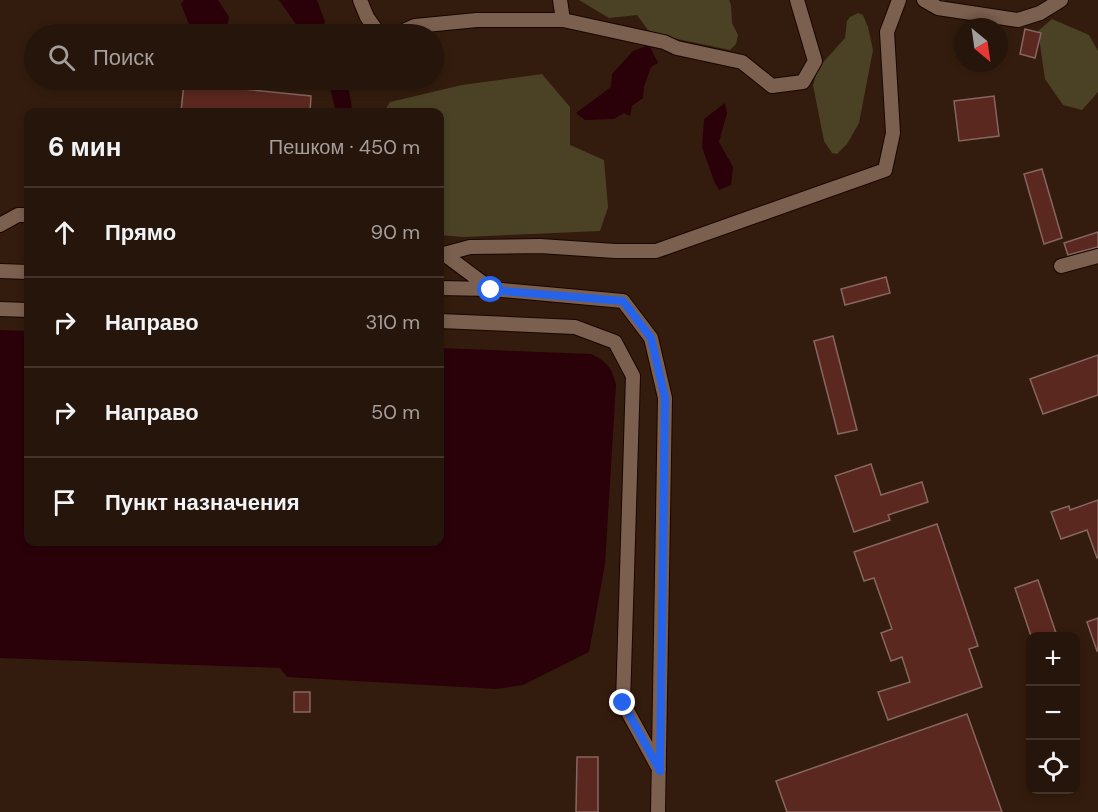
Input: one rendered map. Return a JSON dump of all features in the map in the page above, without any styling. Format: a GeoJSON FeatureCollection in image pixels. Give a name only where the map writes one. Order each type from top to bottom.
{"type":"FeatureCollection","features":[{"type":"Feature","properties":{"kind":"street"},"geometry":{"type":"LineString","coordinates":[[360,0],[372,24]]}},
{"type":"Feature","properties":{"kind":"street"},"geometry":{"type":"LineString","coordinates":[[560,0],[563,20]]}},
{"type":"Feature","properties":{"kind":"street"},"geometry":{"type":"LineString","coordinates":[[436,24],[477,20],[563,20],[742,62],[772,86],[803,82],[815,61],[797,0]]}},
{"type":"Feature","properties":{"kind":"street"},"geometry":{"type":"LineString","coordinates":[[444,254],[470,247],[540,246],[656,251],[885,170],[893,133],[887,32],[899,0]]}},
{"type":"Feature","properties":{"kind":"street"},"geometry":{"type":"LineString","coordinates":[[924,0],[938,8],[1018,20],[1040,13],[1061,0]]}},
{"type":"Feature","properties":{"kind":"street"},"geometry":{"type":"LineString","coordinates":[[0,225],[18,215],[24,215]]}},
{"type":"Feature","properties":{"kind":"street"},"geometry":{"type":"LineString","coordinates":[[444,255],[491,290]]}},
{"type":"Feature","properties":{"kind":"street"},"geometry":{"type":"LineString","coordinates":[[1061,266],[1098,256]]}},
{"type":"Feature","properties":{"kind":"street"},"geometry":{"type":"LineString","coordinates":[[0,271],[24,272]]}},
{"type":"Feature","properties":{"kind":"street"},"geometry":{"type":"LineString","coordinates":[[444,288],[623,301],[651,338],[665,398],[658,812]]}},
{"type":"Feature","properties":{"kind":"street"},"geometry":{"type":"LineString","coordinates":[[0,309],[24,310]]}},
{"type":"Feature","properties":{"kind":"street"},"geometry":{"type":"LineString","coordinates":[[444,321],[575,327],[615,342],[633,376],[623,703],[660,771]]}},
{"type":"Feature","properties":{"kind":"shaded area"},"geometry":{"type":"Polygon","coordinates":[[[184,0],[218,0],[229,17],[228,24],[189,24],[181,4],[184,0]]]}},
{"type":"Feature","properties":{"kind":"shaded area"},"geometry":{"type":"Polygon","coordinates":[[[279,0],[317,0],[324,24],[296,24],[279,0]]]}},
{"type":"Feature","properties":{"kind":"shaded area"},"geometry":{"type":"Polygon","coordinates":[[[579,0],[729,0],[732,23],[738,35],[736,44],[730,50],[658,35],[648,30],[637,15],[609,18],[579,0]]]}},
{"type":"Feature","properties":{"kind":"shaded area"},"geometry":{"type":"Polygon","coordinates":[[[858,13],[863,15],[868,27],[873,50],[859,123],[847,144],[837,154],[832,153],[824,141],[813,85],[818,68],[845,38],[847,21],[858,13]]]}},
{"type":"Feature","properties":{"kind":"shaded area"},"geometry":{"type":"Polygon","coordinates":[[[1052,19],[1089,35],[1098,51],[1098,92],[1082,110],[1063,105],[1045,79],[1038,31],[1052,19]]]}},
{"type":"Feature","properties":{"kind":"shaded area"},"geometry":{"type":"Polygon","coordinates":[[[649,45],[658,63],[651,67],[643,98],[632,106],[630,116],[624,113],[614,119],[585,120],[576,113],[611,87],[612,74],[633,51],[649,45]]]}},
{"type":"Feature","properties":{"kind":"shaded area"},"geometry":{"type":"Polygon","coordinates":[[[542,74],[570,107],[570,145],[604,160],[608,207],[600,231],[463,237],[444,235],[444,108],[386,108],[390,102],[462,85],[542,74]]]}},
{"type":"Feature","properties":{"kind":"shaded area"},"geometry":{"type":"Polygon","coordinates":[[[330,90],[348,90],[351,108],[335,108],[330,90]]]}},
{"type":"Feature","properties":{"kind":"shaded area"},"geometry":{"type":"Polygon","coordinates":[[[725,103],[727,113],[719,142],[733,167],[731,185],[719,190],[702,147],[704,119],[725,103]]]}},
{"type":"Feature","properties":{"kind":"shaded area"},"geometry":{"type":"Polygon","coordinates":[[[0,330],[24,331],[24,546],[444,546],[444,348],[592,354],[602,360],[613,374],[616,385],[605,564],[589,652],[523,685],[496,689],[287,677],[280,668],[0,658],[0,330]]]}},
{"type":"Feature","properties":{"kind":"building"},"geometry":{"type":"Polygon","coordinates":[[[1025,29],[1041,33],[1035,58],[1020,54],[1025,29]]]}},
{"type":"Feature","properties":{"kind":"building"},"geometry":{"type":"Polygon","coordinates":[[[183,90],[252,90],[311,96],[310,108],[181,108],[183,90]]]}},
{"type":"Feature","properties":{"kind":"building"},"geometry":{"type":"Polygon","coordinates":[[[994,96],[999,136],[959,141],[954,101],[994,96]]]}},
{"type":"Feature","properties":{"kind":"building"},"geometry":{"type":"Polygon","coordinates":[[[1042,169],[1062,238],[1044,244],[1024,174],[1042,169]]]}},
{"type":"Feature","properties":{"kind":"building"},"geometry":{"type":"Polygon","coordinates":[[[1098,232],[1098,247],[1068,255],[1064,243],[1098,232]]]}},
{"type":"Feature","properties":{"kind":"building"},"geometry":{"type":"Polygon","coordinates":[[[886,277],[890,293],[845,305],[841,289],[886,277]]]}},
{"type":"Feature","properties":{"kind":"building"},"geometry":{"type":"Polygon","coordinates":[[[833,336],[857,430],[838,434],[814,341],[833,336]]]}},
{"type":"Feature","properties":{"kind":"building"},"geometry":{"type":"Polygon","coordinates":[[[1098,355],[1098,395],[1043,414],[1030,379],[1098,355]]]}},
{"type":"Feature","properties":{"kind":"building"},"geometry":{"type":"Polygon","coordinates":[[[871,464],[881,495],[922,482],[928,502],[888,515],[890,520],[854,532],[835,476],[871,464]]]}},
{"type":"Feature","properties":{"kind":"building"},"geometry":{"type":"Polygon","coordinates":[[[1098,500],[1097,558],[1087,530],[1061,539],[1051,512],[1069,506],[1070,510],[1098,500]]]}},
{"type":"Feature","properties":{"kind":"building"},"geometry":{"type":"Polygon","coordinates":[[[937,524],[978,646],[969,649],[982,687],[888,720],[878,692],[910,682],[902,657],[891,661],[881,633],[892,629],[874,578],[864,581],[854,552],[937,524]]]}},
{"type":"Feature","properties":{"kind":"building"},"geometry":{"type":"Polygon","coordinates":[[[1038,580],[1056,632],[1030,632],[1015,588],[1038,580]]]}},
{"type":"Feature","properties":{"kind":"building"},"geometry":{"type":"Polygon","coordinates":[[[1098,618],[1098,650],[1097,651],[1087,622],[1098,618]]]}},
{"type":"Feature","properties":{"kind":"building"},"geometry":{"type":"Polygon","coordinates":[[[294,692],[310,692],[310,712],[294,712],[294,692]]]}},
{"type":"Feature","properties":{"kind":"building"},"geometry":{"type":"Polygon","coordinates":[[[967,714],[1002,812],[787,812],[776,781],[967,714]]]}},
{"type":"Feature","properties":{"kind":"building"},"geometry":{"type":"Polygon","coordinates":[[[577,757],[598,757],[598,812],[576,812],[577,757]]]}},
{"type":"Feature","properties":{"kind":"route"},"geometry":{"type":"LineString","coordinates":[[491,290],[623,301],[651,338],[665,398],[660,771],[623,703]]}}]}
